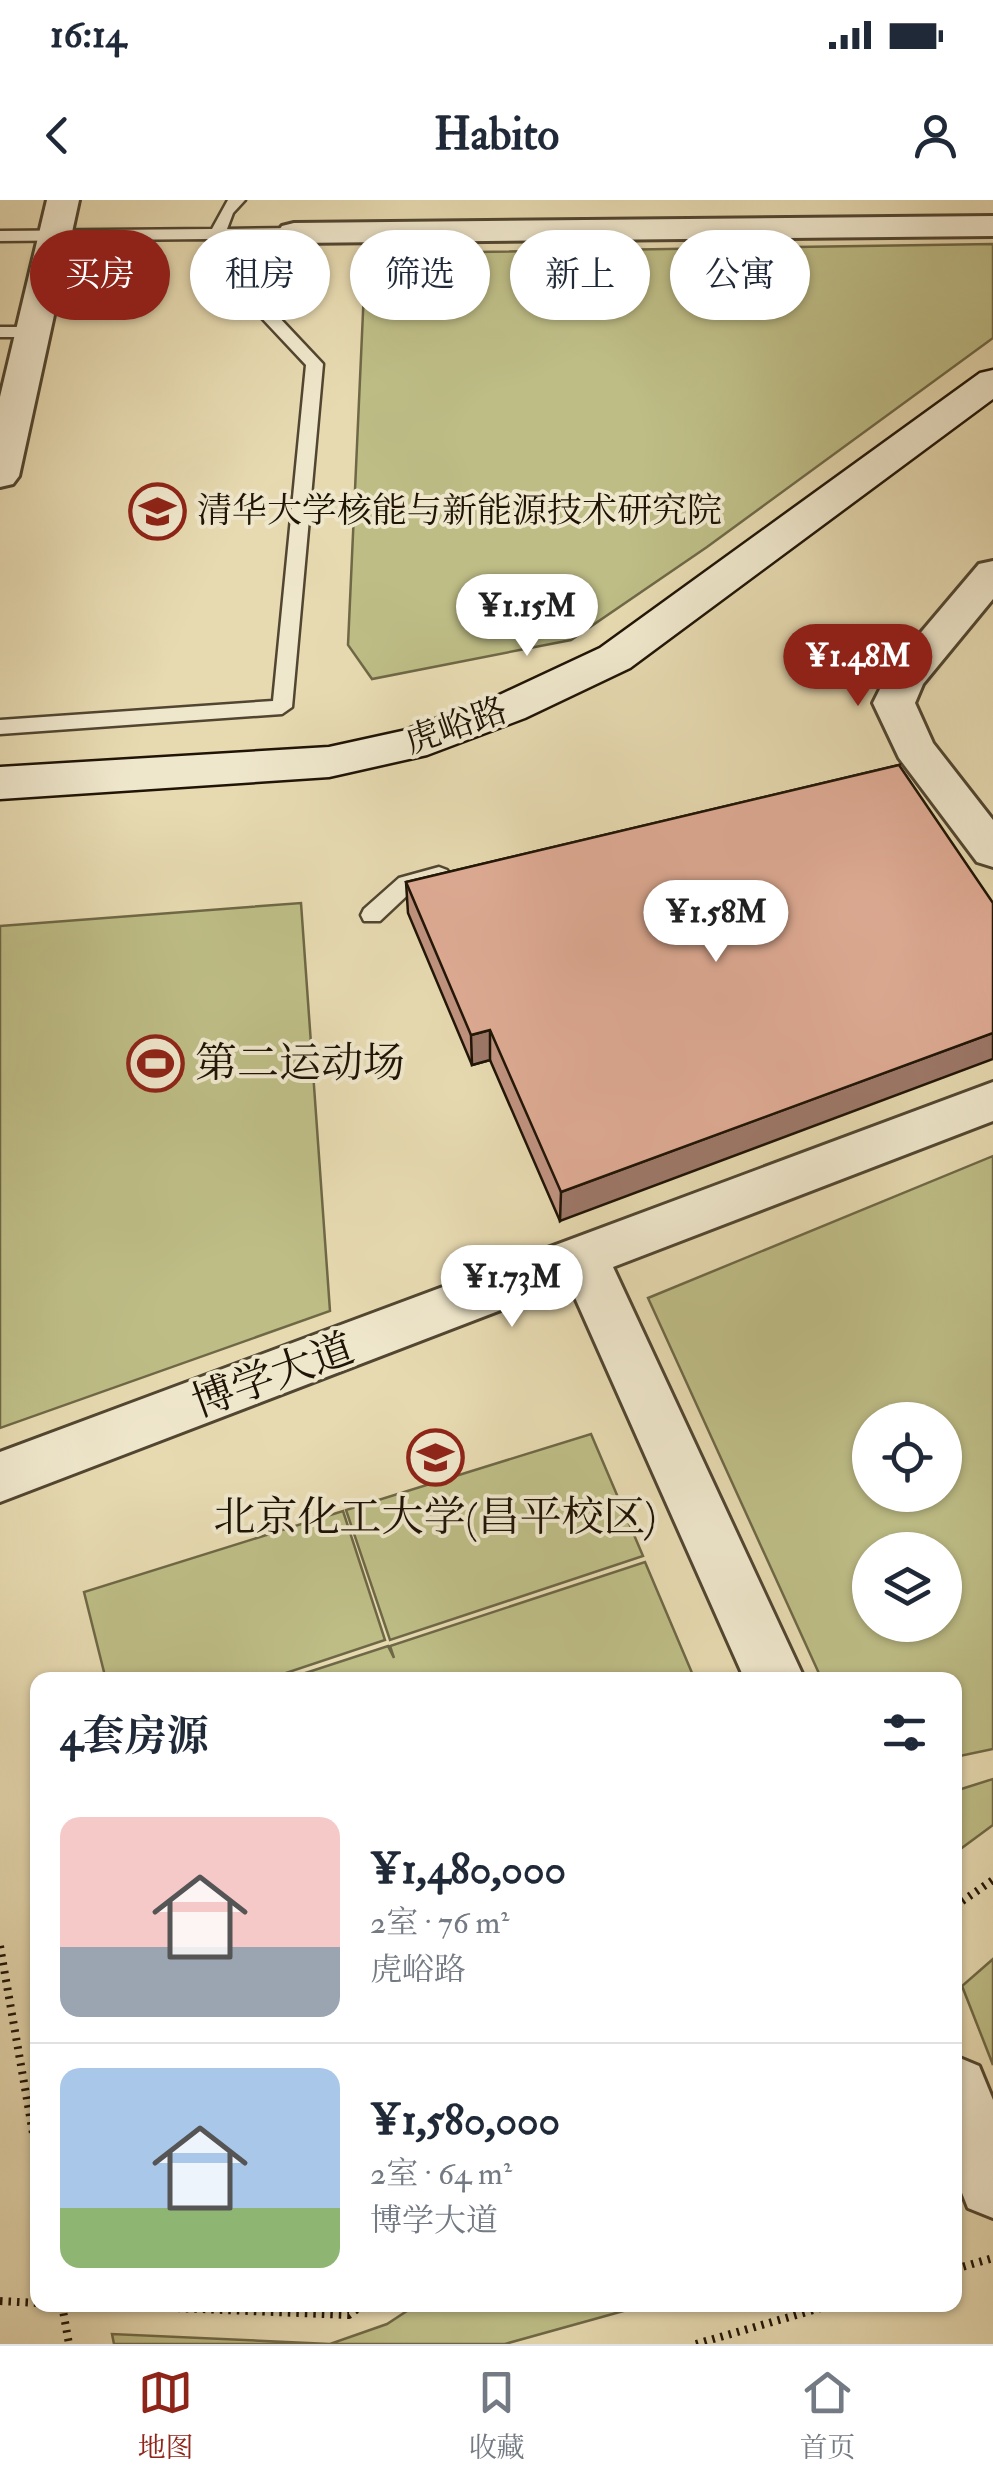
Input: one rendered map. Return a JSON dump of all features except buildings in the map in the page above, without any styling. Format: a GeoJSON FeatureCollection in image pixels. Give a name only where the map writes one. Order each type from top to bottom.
{"type":"FeatureCollection","features":[{"type":"Feature","properties":{"kind":"street"},"geometry":{"type":"LineString","coordinates":[[57,230],[63,200]]}},
{"type":"Feature","properties":{"kind":"street"},"geometry":{"type":"LineString","coordinates":[[330,233],[993,226]]}},
{"type":"Feature","properties":{"kind":"street"},"geometry":{"type":"LineString","coordinates":[[0,476],[16,332],[30,298]]}},
{"type":"Feature","properties":{"kind":"street","name":"虎峪路"},"geometry":{"type":"LineString","coordinates":[[0,783],[329,762],[412,744],[509,708],[614,658],[993,381]]}},
{"type":"Feature","properties":{"kind":"street"},"geometry":{"type":"LineString","coordinates":[[993,574],[905,679],[894,703],[914,763],[993,852]]}},
{"type":"Feature","properties":{"kind":"street","name":"博学大道"},"geometry":{"type":"LineString","coordinates":[[0,1477],[993,1101]]}},
{"type":"Feature","properties":{"kind":"street"},"geometry":{"type":"LineString","coordinates":[[583,1258],[771,1672]]}},
{"type":"Feature","properties":{"kind":"street"},"geometry":{"type":"LineString","coordinates":[[962,2107],[993,2183]]}},
{"type":"Feature","properties":{"kind":"lane"},"geometry":{"type":"LineString","coordinates":[[219,230],[225,209],[237,200]]}},
{"type":"Feature","properties":{"kind":"lane"},"geometry":{"type":"LineString","coordinates":[[0,236],[30,235]]}},
{"type":"Feature","properties":{"kind":"lane"},"geometry":{"type":"LineString","coordinates":[[0,727],[282,707],[315,364],[273,320]]}},
{"type":"Feature","properties":{"kind":"lane"},"geometry":{"type":"LineString","coordinates":[[372,916],[408,883],[465,869]]}},
{"type":"Feature","properties":{"kind":"path"},"geometry":{"type":"LineString","coordinates":[[962,1901],[993,1880]]}},
{"type":"Feature","properties":{"kind":"path"},"geometry":{"type":"LineString","coordinates":[[0,1946],[30,2117]]}},
{"type":"Feature","properties":{"kind":"path"},"geometry":{"type":"LineString","coordinates":[[962,2267],[993,2258]]}},
{"type":"Feature","properties":{"kind":"path"},"geometry":{"type":"LineString","coordinates":[[0,2301],[30,2302]]}},
{"type":"Feature","properties":{"kind":"path"},"geometry":{"type":"LineString","coordinates":[[63,2312],[69,2344]]}},
{"type":"Feature","properties":{"kind":"path"},"geometry":{"type":"LineString","coordinates":[[274,2312],[352,2312]]}},
{"type":"Feature","properties":{"kind":"path"},"geometry":{"type":"LineString","coordinates":[[696,2344],[806,2312]]}},
{"type":"Feature","properties":{"kind":"shaded area"},"geometry":{"type":"Polygon","coordinates":[[[993,244],[993,338],[707,547],[571,640],[372,679],[348,645],[363,320],[490,320],[490,252],[510,251],[510,320],[650,320],[650,249],[670,249],[670,320],[810,320],[810,247],[993,244]]]}},
{"type":"Feature","properties":{"kind":"shaded area","name":"第二运动场"},"geometry":{"type":"Polygon","coordinates":[[[301,903],[330,1311],[0,1428],[0,926],[301,903]]]}},
{"type":"Feature","properties":{"kind":"shaded area"},"geometry":{"type":"Polygon","coordinates":[[[993,1156],[993,1749],[962,1756],[962,1672],[818,1672],[648,1298],[993,1156]]]}},
{"type":"Feature","properties":{"kind":"shaded area"},"geometry":{"type":"Polygon","coordinates":[[[591,1434],[643,1556],[390,1640],[346,1510],[591,1434]]]}},
{"type":"Feature","properties":{"kind":"shaded area"},"geometry":{"type":"Polygon","coordinates":[[[343,1511],[385,1640],[289,1672],[104,1672],[84,1592],[343,1511]]]}},
{"type":"Feature","properties":{"kind":"shaded area"},"geometry":{"type":"Polygon","coordinates":[[[645,1562],[692,1672],[308,1672],[388,1646],[394,1658],[390,1646],[645,1562]]]}},
{"type":"Feature","properties":{"kind":"shaded area"},"geometry":{"type":"Polygon","coordinates":[[[993,1779],[993,1825],[962,1848],[962,1789],[993,1779]]]}},
{"type":"Feature","properties":{"kind":"shaded area"},"geometry":{"type":"Polygon","coordinates":[[[993,1959],[993,2065],[962,1986],[993,1959]]]}},
{"type":"Feature","properties":{"kind":"shaded area"},"geometry":{"type":"Polygon","coordinates":[[[405,2312],[620,2312],[505,2344],[330,2344],[387,2324],[405,2312]]]}},
{"type":"Feature","properties":{"kind":"shaded area"},"geometry":{"type":"Polygon","coordinates":[[[112,2334],[330,2344],[114,2344],[112,2334]]]}},
{"type":"Feature","properties":{"kind":"place","name":"清华大学核能与新能源技术研究院"},"geometry":{"type":"Point","coordinates":[158,511]}},
{"type":"Feature","properties":{"kind":"place","name":"第二运动场"},"geometry":{"type":"Point","coordinates":[156,1064]}},
{"type":"Feature","properties":{"kind":"place","name":"北京化工大学(昌平校区)"},"geometry":{"type":"Point","coordinates":[435,1458]}}]}
